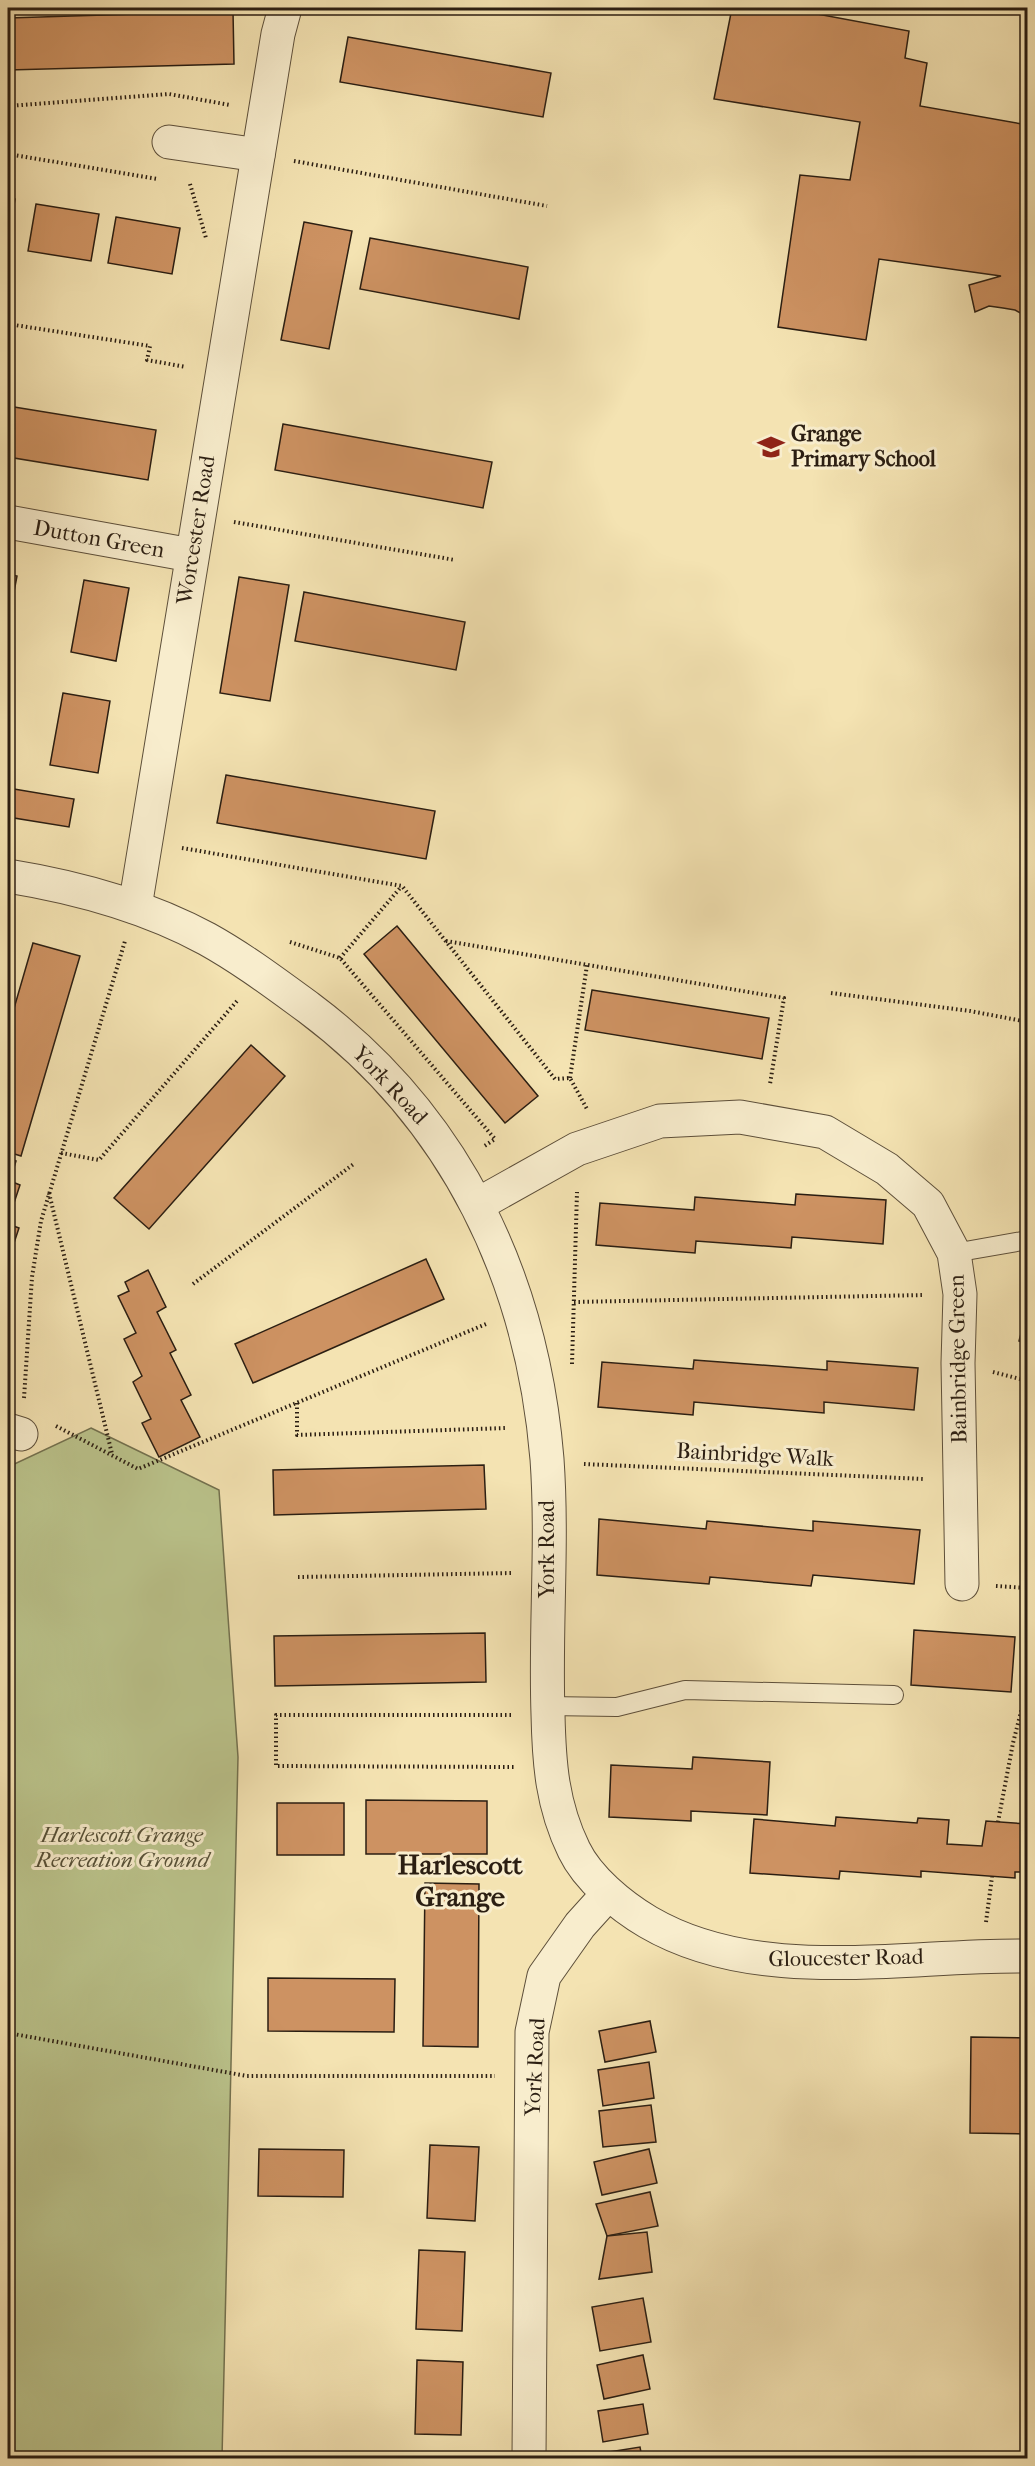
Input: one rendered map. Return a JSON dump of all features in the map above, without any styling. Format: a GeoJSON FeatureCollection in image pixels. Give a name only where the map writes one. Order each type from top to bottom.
{"type":"FeatureCollection","features":[{"type":"Feature","properties":{"kind":"street","name":"Worcester Road"},"geometry":{"type":"LineString","coordinates":[[135,907],[251,195],[278,34],[285,8]]}},
{"type":"Feature","properties":{"kind":"street"},"geometry":{"type":"LineString","coordinates":[[169,142],[258,155]]}},
{"type":"Feature","properties":{"kind":"street","name":"Dutton Green"},"geometry":{"type":"LineString","coordinates":[[8,522],[191,555]]}},
{"type":"Feature","properties":{"kind":"street","name":"York Road"},"geometry":{"type":"LineString","coordinates":[[8,876],[51,883],[135,907],[206,939],[261,973],[332,1026],[385,1076],[430,1126],[477,1205],[501,1255],[520,1310],[543,1426],[547,1462],[548,1711],[550,1768],[555,1803],[576,1854],[608,1894],[580,1925],[544,1976],[532,2032],[529,2458]]}},
{"type":"Feature","properties":{"kind":"street","name":"Bainbridge Green"},"geometry":{"type":"LineString","coordinates":[[477,1205],[591,1144],[660,1121],[740,1117],[825,1132],[887,1169],[928,1204],[954,1253],[960,1294],[958,1363],[962,1584]]}},
{"type":"Feature","properties":{"kind":"street","name":"Gloucester Road"},"geometry":{"type":"LineString","coordinates":[[608,1894],[649,1923],[680,1937],[701,1946],[755,1959],[826,1963],[982,1955],[1028,1956]]}},
{"type":"Feature","properties":{"kind":"lane"},"geometry":{"type":"LineString","coordinates":[[954,1253],[1028,1240]]}},
{"type":"Feature","properties":{"kind":"lane"},"geometry":{"type":"LineString","coordinates":[[548,1711],[616,1707],[684,1690],[894,1695]]}},
{"type":"Feature","properties":{"kind":"path"},"geometry":{"type":"LineString","coordinates":[[8,106],[169,94],[266,111]]}},
{"type":"Feature","properties":{"kind":"path"},"geometry":{"type":"LineString","coordinates":[[8,154],[167,180]]}},
{"type":"Feature","properties":{"kind":"path"},"geometry":{"type":"LineString","coordinates":[[258,155],[547,206]]}},
{"type":"Feature","properties":{"kind":"path"},"geometry":{"type":"LineString","coordinates":[[178,182],[251,195]]}},
{"type":"Feature","properties":{"kind":"path"},"geometry":{"type":"LineString","coordinates":[[8,324],[150,346],[147,360],[222,374]]}},
{"type":"Feature","properties":{"kind":"path"},"geometry":{"type":"LineString","coordinates":[[198,516],[455,560]]}},
{"type":"Feature","properties":{"kind":"path"},"geometry":{"type":"LineString","coordinates":[[145,842],[402,886],[555,1079],[570,1078]]}},
{"type":"Feature","properties":{"kind":"path"},"geometry":{"type":"LineString","coordinates":[[340,958],[402,886]]}},
{"type":"Feature","properties":{"kind":"path"},"geometry":{"type":"LineString","coordinates":[[14,1432],[32,1277],[41,1221],[135,907]]}},
{"type":"Feature","properties":{"kind":"path"},"geometry":{"type":"LineString","coordinates":[[446,941],[784,998],[763,1121]]}},
{"type":"Feature","properties":{"kind":"path"},"geometry":{"type":"LineString","coordinates":[[290,942],[340,958],[495,1139],[475,1153]]}},
{"type":"Feature","properties":{"kind":"path"},"geometry":{"type":"LineString","coordinates":[[571,1371],[574,1302],[591,1144],[570,1078],[588,965]]}},
{"type":"Feature","properties":{"kind":"path"},"geometry":{"type":"LineString","coordinates":[[61,1153],[99,1160],[261,973]]}},
{"type":"Feature","properties":{"kind":"path"},"geometry":{"type":"LineString","coordinates":[[831,993],[970,1011],[1028,1022]]}},
{"type":"Feature","properties":{"kind":"path"},"geometry":{"type":"LineString","coordinates":[[193,1284],[355,1163]]}},
{"type":"Feature","properties":{"kind":"path"},"geometry":{"type":"LineString","coordinates":[[49,1193],[112,1455]]}},
{"type":"Feature","properties":{"kind":"path"},"geometry":{"type":"LineString","coordinates":[[574,1302],[960,1294]]}},
{"type":"Feature","properties":{"kind":"path"},"geometry":{"type":"LineString","coordinates":[[53,1424],[138,1469],[520,1310]]}},
{"type":"Feature","properties":{"kind":"path"},"geometry":{"type":"LineString","coordinates":[[297,1403],[297,1436],[543,1426]]}},
{"type":"Feature","properties":{"kind":"path","name":"Bainbridge Walk"},"geometry":{"type":"LineString","coordinates":[[547,1462],[961,1481]]}},
{"type":"Feature","properties":{"kind":"path"},"geometry":{"type":"LineString","coordinates":[[298,1577],[548,1572]]}},
{"type":"Feature","properties":{"kind":"path"},"geometry":{"type":"LineString","coordinates":[[998,1822],[1024,1700],[1028,1599]]}},
{"type":"Feature","properties":{"kind":"path"},"geometry":{"type":"LineString","coordinates":[[548,1711],[276,1715],[276,1766],[550,1768]]}},
{"type":"Feature","properties":{"kind":"path"},"geometry":{"type":"LineString","coordinates":[[982,1955],[992,1877]]}},
{"type":"Feature","properties":{"kind":"path"},"geometry":{"type":"LineString","coordinates":[[8,2032],[247,2076],[532,2076]]}},
{"type":"Feature","properties":{"kind":"green space","name":"Harlescott Grange Recreation Ground"},"geometry":{"type":"Polygon","coordinates":[[[91,1428],[219,1490],[238,1757],[222,2458],[8,2458],[8,1467],[91,1428]]]}},
{"type":"Feature","properties":{"kind":"building"},"geometry":{"type":"Polygon","coordinates":[[[732,8],[785,8],[909,31],[905,58],[927,63],[920,106],[1028,125],[1028,317],[1015,310],[989,306],[975,312],[969,285],[1001,276],[879,259],[866,340],[778,327],[800,175],[850,180],[860,122],[714,99],[732,8]]]}},
{"type":"Feature","properties":{"kind":"building"},"geometry":{"type":"Polygon","coordinates":[[[233,11],[234,64],[8,70],[8,18],[233,11]]]}},
{"type":"Feature","properties":{"kind":"building"},"geometry":{"type":"Polygon","coordinates":[[[348,37],[551,73],[543,117],[340,82],[348,37]]]}},
{"type":"Feature","properties":{"kind":"building"},"geometry":{"type":"Polygon","coordinates":[[[8,197],[15,199],[8,242],[8,197]]]}},
{"type":"Feature","properties":{"kind":"building"},"geometry":{"type":"Polygon","coordinates":[[[36,204],[99,214],[91,261],[28,251],[36,204]]]}},
{"type":"Feature","properties":{"kind":"building"},"geometry":{"type":"Polygon","coordinates":[[[116,217],[180,228],[172,274],[108,263],[116,217]]]}},
{"type":"Feature","properties":{"kind":"building"},"geometry":{"type":"Polygon","coordinates":[[[304,222],[352,231],[329,349],[281,340],[304,222]]]}},
{"type":"Feature","properties":{"kind":"building"},"geometry":{"type":"Polygon","coordinates":[[[370,238],[528,267],[519,319],[360,289],[370,238]]]}},
{"type":"Feature","properties":{"kind":"building"},"geometry":{"type":"Polygon","coordinates":[[[8,406],[156,430],[148,480],[8,457],[8,406]]]}},
{"type":"Feature","properties":{"kind":"building"},"geometry":{"type":"Polygon","coordinates":[[[283,424],[492,462],[483,508],[275,470],[283,424]]]}},
{"type":"Feature","properties":{"kind":"building"},"geometry":{"type":"Polygon","coordinates":[[[8,574],[17,576],[8,623],[8,574]]]}},
{"type":"Feature","properties":{"kind":"building"},"geometry":{"type":"Polygon","coordinates":[[[239,577],[289,585],[270,701],[220,693],[239,577]]]}},
{"type":"Feature","properties":{"kind":"building"},"geometry":{"type":"Polygon","coordinates":[[[84,580],[129,588],[116,661],[71,652],[84,580]]]}},
{"type":"Feature","properties":{"kind":"building"},"geometry":{"type":"Polygon","coordinates":[[[304,592],[465,622],[456,670],[295,641],[304,592]]]}},
{"type":"Feature","properties":{"kind":"building"},"geometry":{"type":"Polygon","coordinates":[[[63,693],[110,701],[98,773],[50,765],[63,693]]]}},
{"type":"Feature","properties":{"kind":"building"},"geometry":{"type":"Polygon","coordinates":[[[226,775],[435,811],[426,859],[217,823],[226,775]]]}},
{"type":"Feature","properties":{"kind":"building"},"geometry":{"type":"Polygon","coordinates":[[[8,788],[74,799],[69,827],[8,817],[8,788]]]}},
{"type":"Feature","properties":{"kind":"building"},"geometry":{"type":"Polygon","coordinates":[[[397,926],[538,1096],[505,1123],[364,954],[397,926]]]}},
{"type":"Feature","properties":{"kind":"building"},"geometry":{"type":"Polygon","coordinates":[[[33,943],[80,956],[21,1156],[8,1152],[8,1029],[33,943]]]}},
{"type":"Feature","properties":{"kind":"building"},"geometry":{"type":"Polygon","coordinates":[[[592,990],[769,1018],[762,1059],[585,1030],[592,990]]]}},
{"type":"Feature","properties":{"kind":"building"},"geometry":{"type":"Polygon","coordinates":[[[251,1045],[285,1076],[149,1229],[114,1198],[251,1045]]]}},
{"type":"Feature","properties":{"kind":"building"},"geometry":{"type":"Polygon","coordinates":[[[8,1158],[16,1161],[10,1181],[20,1185],[8,1221],[8,1158]]]}},
{"type":"Feature","properties":{"kind":"building"},"geometry":{"type":"Polygon","coordinates":[[[796,1194],[886,1200],[883,1244],[792,1237],[791,1248],[696,1241],[695,1253],[596,1245],[600,1203],[694,1210],[695,1197],[795,1205],[796,1194]]]}},
{"type":"Feature","properties":{"kind":"building"},"geometry":{"type":"Polygon","coordinates":[[[8,1224],[19,1228],[8,1261],[8,1224]]]}},
{"type":"Feature","properties":{"kind":"building"},"geometry":{"type":"Polygon","coordinates":[[[426,1259],[444,1299],[253,1383],[235,1344],[426,1259]]]}},
{"type":"Feature","properties":{"kind":"building"},"geometry":{"type":"Polygon","coordinates":[[[8,1266],[14,1269],[8,1287],[8,1266]]]}},
{"type":"Feature","properties":{"kind":"building"},"geometry":{"type":"Polygon","coordinates":[[[148,1270],[166,1307],[157,1312],[176,1350],[170,1353],[191,1395],[181,1400],[200,1437],[159,1457],[142,1423],[151,1419],[133,1382],[142,1376],[124,1339],[136,1333],[118,1296],[129,1291],[125,1282],[148,1270]]]}},
{"type":"Feature","properties":{"kind":"building"},"geometry":{"type":"Polygon","coordinates":[[[1028,1307],[1028,1344],[1019,1341],[1028,1307]]]}},
{"type":"Feature","properties":{"kind":"building"},"geometry":{"type":"Polygon","coordinates":[[[694,1360],[827,1370],[827,1361],[918,1368],[914,1410],[824,1402],[824,1413],[694,1402],[693,1415],[598,1407],[602,1362],[693,1369],[694,1360]]]}},
{"type":"Feature","properties":{"kind":"building"},"geometry":{"type":"Polygon","coordinates":[[[484,1465],[486,1509],[274,1515],[273,1470],[484,1465]]]}},
{"type":"Feature","properties":{"kind":"building"},"geometry":{"type":"Polygon","coordinates":[[[599,1519],[706,1529],[707,1521],[813,1531],[813,1521],[920,1530],[914,1584],[813,1575],[811,1586],[710,1577],[709,1584],[597,1575],[599,1519]]]}},
{"type":"Feature","properties":{"kind":"building"},"geometry":{"type":"Polygon","coordinates":[[[914,1630],[1015,1637],[1011,1692],[911,1685],[914,1630]]]}},
{"type":"Feature","properties":{"kind":"building"},"geometry":{"type":"Polygon","coordinates":[[[485,1633],[486,1682],[275,1686],[274,1636],[485,1633]]]}},
{"type":"Feature","properties":{"kind":"building"},"geometry":{"type":"Polygon","coordinates":[[[693,1757],[770,1762],[767,1815],[691,1811],[691,1821],[609,1817],[611,1765],[692,1769],[693,1757]]]}},
{"type":"Feature","properties":{"kind":"building"},"geometry":{"type":"Polygon","coordinates":[[[366,1800],[487,1801],[487,1854],[366,1854],[366,1800]]]}},
{"type":"Feature","properties":{"kind":"building"},"geometry":{"type":"Polygon","coordinates":[[[277,1803],[344,1803],[344,1855],[277,1855],[277,1803]]]}},
{"type":"Feature","properties":{"kind":"building"},"geometry":{"type":"Polygon","coordinates":[[[836,1817],[917,1823],[918,1818],[949,1820],[947,1844],[982,1846],[986,1821],[1028,1824],[1028,1872],[1015,1872],[1015,1878],[921,1871],[921,1877],[840,1871],[839,1879],[750,1873],[754,1819],[835,1826],[836,1817]]]}},
{"type":"Feature","properties":{"kind":"building"},"geometry":{"type":"Polygon","coordinates":[[[425,1883],[479,1884],[478,2047],[423,2046],[425,1883]]]}},
{"type":"Feature","properties":{"kind":"building"},"geometry":{"type":"Polygon","coordinates":[[[268,1978],[395,1979],[394,2032],[268,2031],[268,1978]]]}},
{"type":"Feature","properties":{"kind":"building"},"geometry":{"type":"Polygon","coordinates":[[[650,2021],[656,2052],[605,2062],[599,2031],[650,2021]]]}},
{"type":"Feature","properties":{"kind":"building"},"geometry":{"type":"Polygon","coordinates":[[[971,2037],[1028,2038],[1028,2134],[970,2133],[971,2037]]]}},
{"type":"Feature","properties":{"kind":"building"},"geometry":{"type":"Polygon","coordinates":[[[649,2062],[654,2098],[603,2106],[598,2070],[649,2062]]]}},
{"type":"Feature","properties":{"kind":"building"},"geometry":{"type":"Polygon","coordinates":[[[651,2105],[656,2142],[603,2147],[599,2111],[651,2105]]]}},
{"type":"Feature","properties":{"kind":"building"},"geometry":{"type":"Polygon","coordinates":[[[430,2145],[479,2147],[475,2221],[427,2218],[430,2145]]]}},
{"type":"Feature","properties":{"kind":"building"},"geometry":{"type":"Polygon","coordinates":[[[259,2149],[344,2150],[343,2197],[258,2196],[259,2149]]]}},
{"type":"Feature","properties":{"kind":"building"},"geometry":{"type":"Polygon","coordinates":[[[649,2149],[657,2183],[602,2195],[594,2162],[649,2149]]]}},
{"type":"Feature","properties":{"kind":"building"},"geometry":{"type":"Polygon","coordinates":[[[650,2192],[658,2226],[607,2236],[596,2204],[650,2192]]]}},
{"type":"Feature","properties":{"kind":"building"},"geometry":{"type":"Polygon","coordinates":[[[647,2232],[652,2272],[599,2279],[607,2236],[647,2232]]]}},
{"type":"Feature","properties":{"kind":"building"},"geometry":{"type":"Polygon","coordinates":[[[419,2250],[465,2252],[462,2331],[416,2329],[419,2250]]]}},
{"type":"Feature","properties":{"kind":"building"},"geometry":{"type":"Polygon","coordinates":[[[643,2298],[651,2342],[600,2351],[592,2307],[643,2298]]]}},
{"type":"Feature","properties":{"kind":"building"},"geometry":{"type":"Polygon","coordinates":[[[643,2355],[650,2389],[604,2399],[597,2365],[643,2355]]]}},
{"type":"Feature","properties":{"kind":"building"},"geometry":{"type":"Polygon","coordinates":[[[417,2360],[463,2362],[461,2435],[415,2434],[417,2360]]]}},
{"type":"Feature","properties":{"kind":"building"},"geometry":{"type":"Polygon","coordinates":[[[643,2404],[648,2434],[603,2442],[598,2411],[643,2404]]]}},
{"type":"Feature","properties":{"kind":"building"},"geometry":{"type":"Polygon","coordinates":[[[640,2447],[642,2458],[597,2458],[597,2454],[640,2447]]]}},
{"type":"Feature","properties":{"kind":"place","name":"Grange Primary School"},"geometry":{"type":"Point","coordinates":[771,447]}},
{"type":"Feature","properties":{"kind":"district","name":"Harlescott Grange"},"geometry":{"type":"Point","coordinates":[460,1880]}}]}
